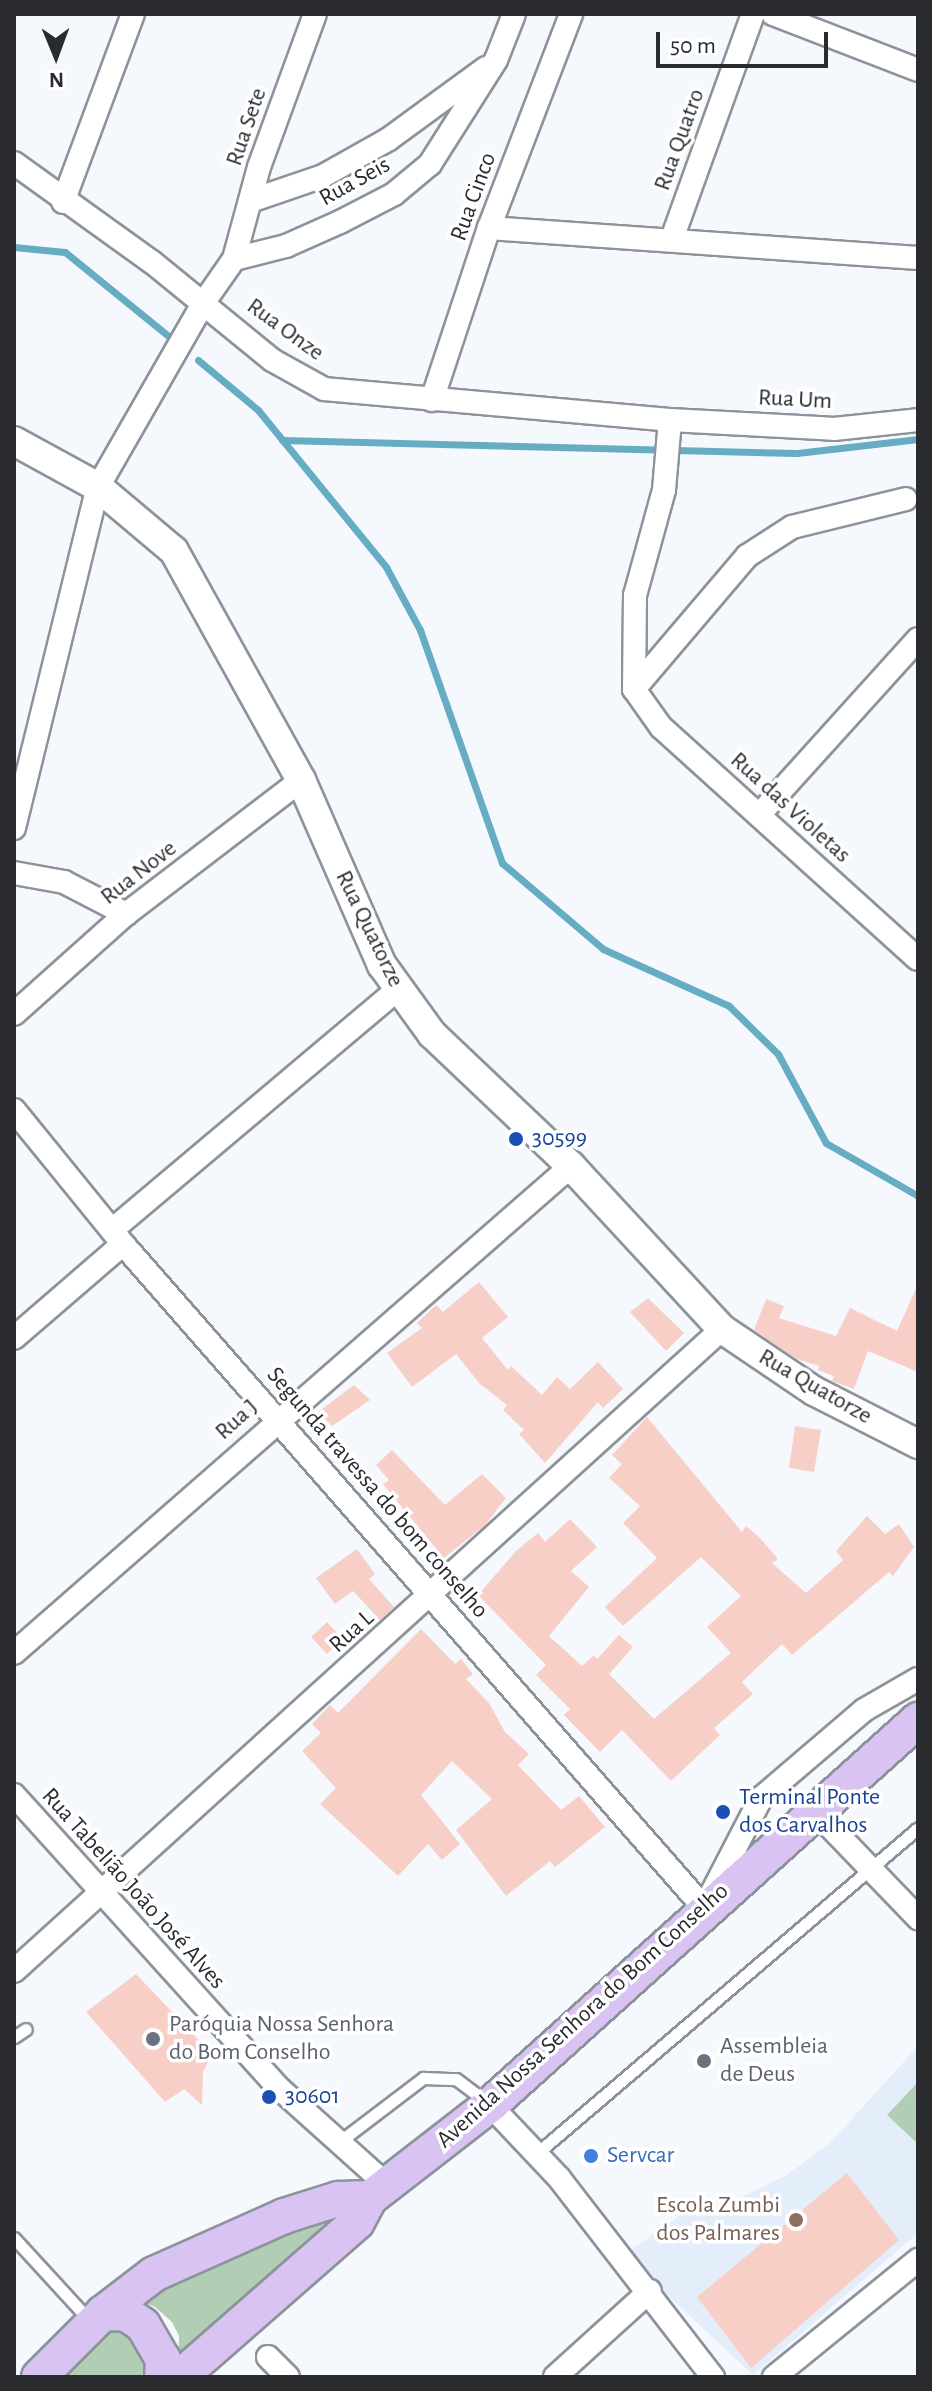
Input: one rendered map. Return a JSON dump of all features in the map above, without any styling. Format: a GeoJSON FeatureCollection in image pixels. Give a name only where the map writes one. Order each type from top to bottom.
{"type":"FeatureCollection","features":[{"type":"Feature","properties":{"kind":"main road","name":"Avenida Nossa Senhora do Bom Conselho"},"geometry":{"type":"LineString","coordinates":[[180,2377],[357,2222],[379,2192],[490,2105],[704,1908],[918,1720]]}},
{"type":"Feature","properties":{"kind":"main road"},"geometry":{"type":"LineString","coordinates":[[39,2377],[97,2318],[154,2274],[212,2244],[338,2199],[379,2192]]}},
{"type":"Feature","properties":{"kind":"main road"},"geometry":{"type":"LineString","coordinates":[[97,2318],[127,2314],[143,2325],[163,2359],[162,2377]]}},
{"type":"Feature","properties":{"kind":"street"},"geometry":{"type":"LineString","coordinates":[[63,202],[133,14]]}},
{"type":"Feature","properties":{"kind":"street","name":"Rua Sete"},"geometry":{"type":"LineString","coordinates":[[234,259],[250,201],[315,14]]}},
{"type":"Feature","properties":{"kind":"street","name":"Rua Seis"},"geometry":{"type":"LineString","coordinates":[[234,259],[286,246],[394,194],[430,164],[496,60],[514,14]]}},
{"type":"Feature","properties":{"kind":"street","name":"Rua Cinco"},"geometry":{"type":"LineString","coordinates":[[432,400],[489,228],[571,14]]}},
{"type":"Feature","properties":{"kind":"street","name":"Rua Quatro"},"geometry":{"type":"LineString","coordinates":[[672,239],[753,14]]}},
{"type":"Feature","properties":{"kind":"street"},"geometry":{"type":"LineString","coordinates":[[773,14],[916,64]]}},
{"type":"Feature","properties":{"kind":"street"},"geometry":{"type":"LineString","coordinates":[[250,201],[323,176],[389,139],[496,60]]}},
{"type":"Feature","properties":{"kind":"street","name":"Rua Onze"},"geometry":{"type":"LineString","coordinates":[[14,163],[63,202],[204,302],[272,360],[324,389],[670,420]]}},
{"type":"Feature","properties":{"kind":"street"},"geometry":{"type":"LineString","coordinates":[[489,228],[672,239],[751,250],[918,258]]}},
{"type":"Feature","properties":{"kind":"street"},"geometry":{"type":"LineString","coordinates":[[14,828],[98,487],[204,302],[234,259]]}},
{"type":"Feature","properties":{"kind":"street"},"geometry":{"type":"LineString","coordinates":[[634,689],[635,595],[658,520],[670,420]]}},
{"type":"Feature","properties":{"kind":"street","name":"Rua Um"},"geometry":{"type":"LineString","coordinates":[[670,420],[834,429],[918,420]]}},
{"type":"Feature","properties":{"kind":"street","name":"Rua Quatorze"},"geometry":{"type":"LineString","coordinates":[[14,441],[98,487],[174,551],[301,780],[360,920],[397,990],[432,1034],[571,1166],[722,1329],[803,1384],[918,1444]]}},
{"type":"Feature","properties":{"kind":"street"},"geometry":{"type":"LineString","coordinates":[[634,689],[747,556],[792,527],[906,499]]}},
{"type":"Feature","properties":{"kind":"street"},"geometry":{"type":"LineString","coordinates":[[759,815],[918,639]]}},
{"type":"Feature","properties":{"kind":"street","name":"Rua das Violetas"},"geometry":{"type":"LineString","coordinates":[[634,689],[661,727],[918,959]]}},
{"type":"Feature","properties":{"kind":"street","name":"Rua Nove"},"geometry":{"type":"LineString","coordinates":[[14,1014],[126,914],[301,780]]}},
{"type":"Feature","properties":{"kind":"street"},"geometry":{"type":"LineString","coordinates":[[14,873],[64,882],[126,914]]}},
{"type":"Feature","properties":{"kind":"street"},"geometry":{"type":"LineString","coordinates":[[14,1338],[118,1237],[397,990]]}},
{"type":"Feature","properties":{"kind":"street","name":"Segunda travessa do bom conselho"},"geometry":{"type":"LineString","coordinates":[[14,1110],[118,1237],[704,1908]]}},
{"type":"Feature","properties":{"kind":"street","name":"Rua J"},"geometry":{"type":"LineString","coordinates":[[14,1653],[278,1418],[571,1166]]}},
{"type":"Feature","properties":{"kind":"street","name":"Rua L"},"geometry":{"type":"LineString","coordinates":[[14,1971],[432,1596],[722,1329]]}},
{"type":"Feature","properties":{"kind":"street"},"geometry":{"type":"LineString","coordinates":[[704,1908],[761,1798],[864,1710],[918,1679]]}},
{"type":"Feature","properties":{"kind":"street","name":"Rua Tabelião João José Alves"},"geometry":{"type":"LineString","coordinates":[[14,1795],[99,1895],[281,2090],[339,2143],[379,2192]]}},
{"type":"Feature","properties":{"kind":"street"},"geometry":{"type":"LineString","coordinates":[[815,1811],[918,1918]]}},
{"type":"Feature","properties":{"kind":"street"},"geometry":{"type":"LineString","coordinates":[[490,2105],[536,2154],[650,2291],[713,2377]]}},
{"type":"Feature","properties":{"kind":"street"},"geometry":{"type":"LineString","coordinates":[[774,2377],[918,2260]]}},
{"type":"Feature","properties":{"kind":"street"},"geometry":{"type":"LineString","coordinates":[[555,2377],[650,2291]]}},
{"type":"Feature","properties":{"kind":"street"},"geometry":{"type":"LineString","coordinates":[[268,2357],[288,2377]]}},
{"type":"Feature","properties":{"kind":"lane"},"geometry":{"type":"LineString","coordinates":[[536,2154],[918,1828]]}},
{"type":"Feature","properties":{"kind":"lane"},"geometry":{"type":"LineString","coordinates":[[14,2037],[26,2029]]}},
{"type":"Feature","properties":{"kind":"lane"},"geometry":{"type":"LineString","coordinates":[[339,2143],[423,2078],[456,2079],[490,2105]]}},
{"type":"Feature","properties":{"kind":"lane"},"geometry":{"type":"LineString","coordinates":[[14,2238],[97,2318]]}},
{"type":"Feature","properties":{"kind":"shaded area","name":"Escola Zumbi dos Palmares"},"geometry":{"type":"Polygon","coordinates":[[[918,2046],[918,2233],[753,2375],[663,2291],[628,2252],[694,2206],[722,2207],[785,2176],[829,2144],[918,2046]]]}},
{"type":"Feature","properties":{"kind":"green space"},"geometry":{"type":"Polygon","coordinates":[[[918,2082],[918,2144],[887,2115],[918,2082]]]}},
{"type":"Feature","properties":{"kind":"green space"},"geometry":{"type":"Polygon","coordinates":[[[349,2206],[179,2365],[179,2336],[172,2322],[155,2307],[132,2298],[349,2206]]]}},
{"type":"Feature","properties":{"kind":"green space"},"geometry":{"type":"Polygon","coordinates":[[[114,2330],[130,2330],[150,2370],[145,2377],[64,2377],[114,2330]]]}},
{"type":"Feature","properties":{"kind":"building"},"geometry":{"type":"Polygon","coordinates":[[[479,1282],[508,1317],[482,1338],[508,1370],[511,1366],[542,1395],[557,1377],[570,1389],[598,1362],[623,1389],[603,1408],[598,1402],[545,1463],[519,1434],[524,1430],[503,1410],[507,1405],[480,1384],[456,1354],[412,1387],[387,1353],[422,1328],[417,1323],[436,1305],[443,1312],[479,1282]]]}},
{"type":"Feature","properties":{"kind":"building"},"geometry":{"type":"Polygon","coordinates":[[[918,1284],[918,1372],[868,1351],[854,1389],[832,1381],[834,1376],[818,1370],[819,1366],[797,1359],[754,1330],[766,1299],[784,1306],[779,1318],[836,1336],[850,1308],[897,1331],[918,1284]]]}},
{"type":"Feature","properties":{"kind":"building"},"geometry":{"type":"Polygon","coordinates":[[[648,1298],[684,1333],[666,1351],[630,1312],[648,1298]]]}},
{"type":"Feature","properties":{"kind":"building"},"geometry":{"type":"Polygon","coordinates":[[[354,1385],[370,1400],[332,1426],[318,1412],[354,1385]]]}},
{"type":"Feature","properties":{"kind":"building"},"geometry":{"type":"Polygon","coordinates":[[[647,1417],[742,1532],[746,1526],[760,1538],[778,1559],[772,1563],[806,1593],[843,1560],[836,1551],[867,1516],[885,1534],[899,1524],[914,1547],[893,1576],[889,1572],[792,1655],[782,1644],[742,1682],[753,1694],[714,1728],[720,1735],[671,1781],[622,1730],[600,1752],[564,1715],[570,1709],[536,1675],[546,1665],[478,1595],[516,1551],[538,1533],[545,1542],[570,1519],[597,1547],[571,1571],[589,1587],[549,1636],[582,1666],[594,1655],[597,1659],[619,1635],[633,1647],[609,1674],[654,1719],[731,1653],[707,1627],[741,1596],[701,1557],[623,1626],[605,1607],[657,1558],[623,1523],[640,1506],[609,1478],[622,1464],[612,1455],[647,1417]]]}},
{"type":"Feature","properties":{"kind":"building"},"geometry":{"type":"Polygon","coordinates":[[[795,1426],[821,1430],[814,1472],[789,1468],[795,1426]]]}},
{"type":"Feature","properties":{"kind":"building"},"geometry":{"type":"Polygon","coordinates":[[[392,1450],[445,1505],[482,1474],[506,1498],[485,1525],[444,1558],[383,1484],[389,1480],[376,1465],[392,1450]]]}},
{"type":"Feature","properties":{"kind":"building"},"geometry":{"type":"Polygon","coordinates":[[[357,1549],[375,1574],[369,1579],[394,1607],[380,1620],[353,1591],[335,1604],[316,1578],[357,1549]]]}},
{"type":"Feature","properties":{"kind":"building"},"geometry":{"type":"Polygon","coordinates":[[[327,1622],[343,1639],[327,1654],[311,1637],[327,1622]]]}},
{"type":"Feature","properties":{"kind":"building"},"geometry":{"type":"Polygon","coordinates":[[[421,1629],[455,1664],[461,1659],[473,1674],[466,1679],[489,1703],[505,1732],[529,1754],[518,1765],[561,1810],[579,1796],[605,1827],[555,1867],[550,1861],[506,1896],[456,1830],[492,1799],[452,1761],[421,1795],[460,1844],[442,1860],[428,1844],[398,1876],[320,1804],[336,1788],[302,1751],[321,1733],[312,1724],[330,1705],[338,1713],[421,1629]]]}},
{"type":"Feature","properties":{"kind":"building","name":"Paróquia Nossa Senhora do Bom Conselho"},"geometry":{"type":"Polygon","coordinates":[[[136,1974],[212,2054],[203,2072],[202,2105],[184,2089],[165,2102],[86,2012],[136,1974]]]}},
{"type":"Feature","properties":{"kind":"building"},"geometry":{"type":"Polygon","coordinates":[[[847,2173],[899,2240],[751,2368],[697,2297],[847,2173]]]}},
{"type":"Feature","properties":{"kind":"waterway"},"geometry":{"type":"LineString","coordinates":[[14,247],[65,252],[167,335]]}},
{"type":"Feature","properties":{"kind":"waterway"},"geometry":{"type":"LineString","coordinates":[[198,360],[258,410],[386,567],[420,630],[502,863],[603,949],[729,1006],[778,1054],[826,1143],[918,1196]]}},
{"type":"Feature","properties":{"kind":"waterway"},"geometry":{"type":"LineString","coordinates":[[282,440],[797,453],[918,439]]}},
{"type":"Feature","properties":{"kind":"place","name":"30599"},"geometry":{"type":"Point","coordinates":[516,1139]}},
{"type":"Feature","properties":{"kind":"place","name":"Terminal Ponte dos Carvalhos"},"geometry":{"type":"Point","coordinates":[723,1812]}},
{"type":"Feature","properties":{"kind":"place","name":"Paróquia Nossa Senhora do Bom Conselho"},"geometry":{"type":"Point","coordinates":[153,2039]}},
{"type":"Feature","properties":{"kind":"place","name":"Assembleia de Deus"},"geometry":{"type":"Point","coordinates":[704,2061]}},
{"type":"Feature","properties":{"kind":"place","name":"30601"},"geometry":{"type":"Point","coordinates":[269,2097]}},
{"type":"Feature","properties":{"kind":"place","name":"Servcar"},"geometry":{"type":"Point","coordinates":[591,2156]}},
{"type":"Feature","properties":{"kind":"place","name":"Escola Zumbi dos Palmares"},"geometry":{"type":"Point","coordinates":[796,2220]}}]}
